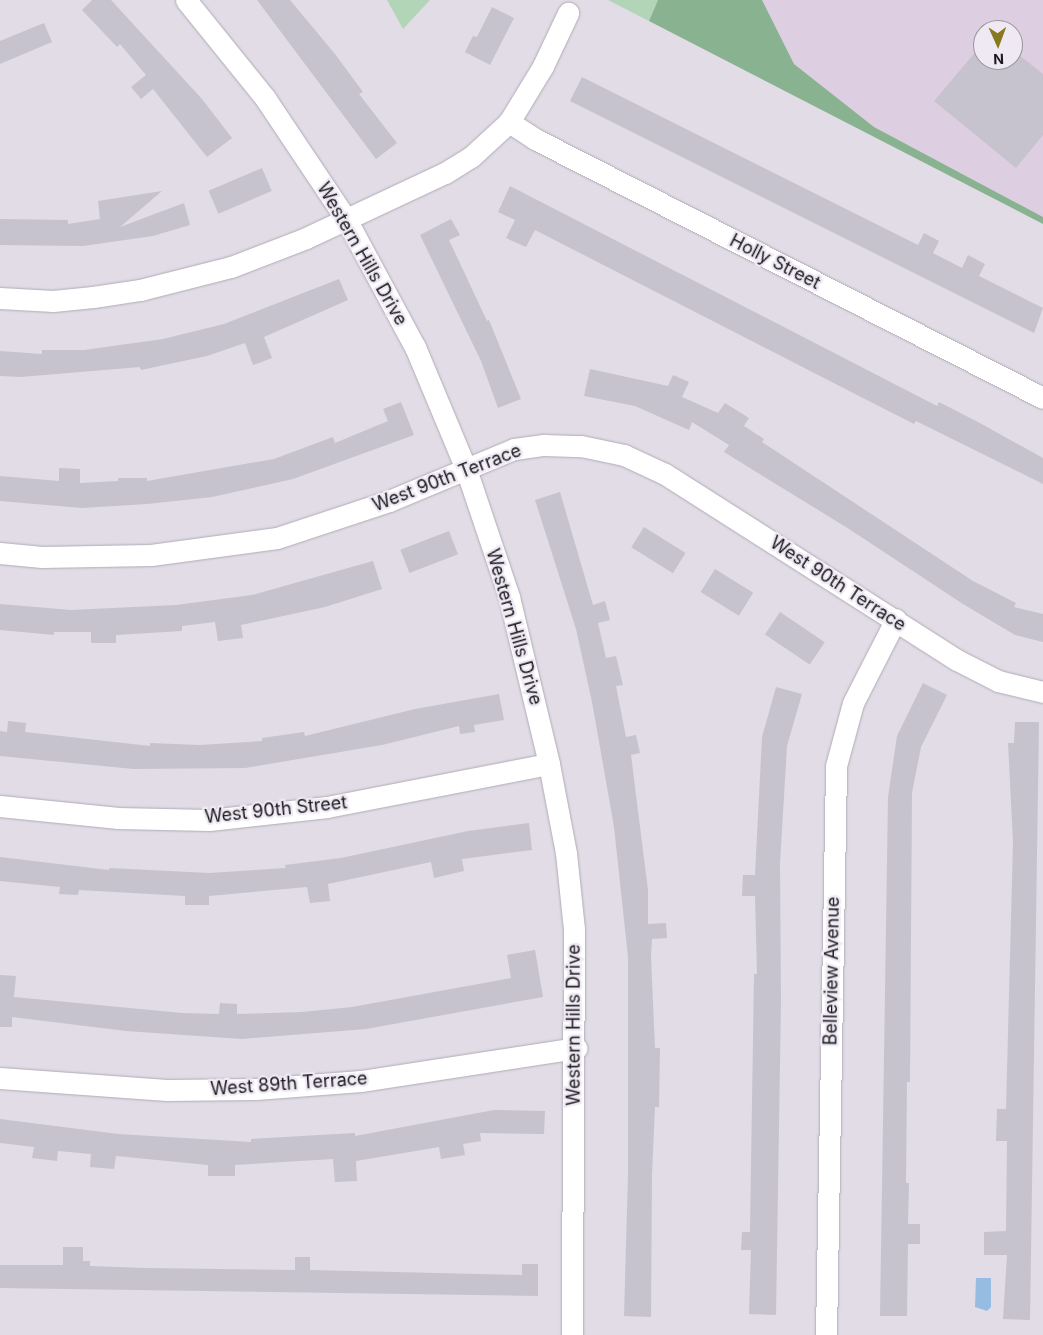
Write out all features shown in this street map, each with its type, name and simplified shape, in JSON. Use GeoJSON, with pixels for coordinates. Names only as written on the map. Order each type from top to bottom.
{"type":"FeatureCollection","features":[{"type":"Feature","properties":{"kind":"street","name":"Western Hills Drive"},"geometry":{"type":"LineString","coordinates":[[186,0],[265,98],[346,219],[415,347],[466,470],[509,597],[549,764],[566,853],[573,919],[576,1048],[572,1335]]}},
{"type":"Feature","properties":{"kind":"street"},"geometry":{"type":"LineString","coordinates":[[0,298],[53,301],[140,290],[231,267],[346,219],[471,157],[509,122],[543,66],[568,13]]}},
{"type":"Feature","properties":{"kind":"street","name":"Holly Street"},"geometry":{"type":"LineString","coordinates":[[509,122],[535,139],[1043,398]]}},
{"type":"Feature","properties":{"kind":"street","name":"West 90th Terrace"},"geometry":{"type":"LineString","coordinates":[[0,553],[42,557],[151,555],[249,542],[337,520],[466,470],[514,449],[544,445],[581,446],[624,455],[665,474],[896,619],[957,660],[990,677],[1043,692]]}},
{"type":"Feature","properties":{"kind":"street","name":"Belleview Avenue"},"geometry":{"type":"LineString","coordinates":[[826,1335],[836,766],[854,703],[896,619]]}},
{"type":"Feature","properties":{"kind":"street","name":"West 90th Street"},"geometry":{"type":"LineString","coordinates":[[0,806],[118,818],[209,820],[327,807],[549,764]]}},
{"type":"Feature","properties":{"kind":"street","name":"West 89th Terrace"},"geometry":{"type":"LineString","coordinates":[[0,1078],[167,1090],[256,1089],[361,1081],[576,1048]]}},
{"type":"Feature","properties":{"kind":"shaded area"},"geometry":{"type":"Polygon","coordinates":[[[762,0],[1043,0],[1043,217],[874,127],[794,64],[762,0]]]}},
{"type":"Feature","properties":{"kind":"green space"},"geometry":{"type":"Polygon","coordinates":[[[387,0],[430,0],[403,29],[387,0]]]}},
{"type":"Feature","properties":{"kind":"green space"},"geometry":{"type":"Polygon","coordinates":[[[608,0],[658,0],[649,21],[608,0]]]}},
{"type":"Feature","properties":{"kind":"green space"},"geometry":{"type":"Polygon","coordinates":[[[658,0],[762,0],[794,64],[874,127],[1043,217],[1043,224],[649,21],[658,0]]]}},
{"type":"Feature","properties":{"kind":"water"},"geometry":{"type":"Polygon","coordinates":[[[976,1278],[991,1278],[991,1307],[987,1311],[975,1307],[976,1278]]]}},
{"type":"Feature","properties":{"kind":"building"},"geometry":{"type":"Polygon","coordinates":[[[92,0],[111,0],[202,99],[232,138],[207,157],[153,89],[141,99],[131,87],[146,75],[120,44],[117,47],[82,10],[92,0]]]}},
{"type":"Feature","properties":{"kind":"building"},"geometry":{"type":"Polygon","coordinates":[[[257,0],[290,0],[335,54],[363,92],[359,94],[397,143],[376,159],[257,0]]]}},
{"type":"Feature","properties":{"kind":"building"},"geometry":{"type":"Polygon","coordinates":[[[492,7],[514,18],[490,65],[465,52],[473,36],[477,37],[492,7]]]}},
{"type":"Feature","properties":{"kind":"building"},"geometry":{"type":"Polygon","coordinates":[[[44,23],[52,42],[0,64],[0,41],[44,23]]]}},
{"type":"Feature","properties":{"kind":"building"},"geometry":{"type":"Polygon","coordinates":[[[973,55],[973,70],[1023,70],[1023,58],[1043,74],[1043,135],[1016,168],[934,101],[973,55]]]}},
{"type":"Feature","properties":{"kind":"building"},"geometry":{"type":"Polygon","coordinates":[[[582,77],[918,245],[924,233],[939,241],[933,253],[962,268],[968,255],[985,264],[979,276],[1043,308],[1034,333],[570,101],[582,77]]]}},
{"type":"Feature","properties":{"kind":"building"},"geometry":{"type":"Polygon","coordinates":[[[262,168],[272,191],[218,214],[209,191],[262,168]]]}},
{"type":"Feature","properties":{"kind":"building"},"geometry":{"type":"Polygon","coordinates":[[[510,186],[937,406],[939,402],[1043,458],[1043,484],[916,421],[914,424],[535,230],[526,247],[506,238],[515,220],[498,212],[510,186]]]}},
{"type":"Feature","properties":{"kind":"building"},"geometry":{"type":"Polygon","coordinates":[[[162,191],[120,227],[184,203],[190,225],[153,236],[83,246],[0,245],[0,219],[68,220],[68,224],[100,219],[98,201],[162,191]]]}},
{"type":"Feature","properties":{"kind":"building"},"geometry":{"type":"Polygon","coordinates":[[[451,219],[460,235],[449,240],[487,321],[489,320],[521,399],[498,408],[481,361],[420,235],[451,219]]]}},
{"type":"Feature","properties":{"kind":"building"},"geometry":{"type":"Polygon","coordinates":[[[339,279],[348,300],[264,337],[272,358],[253,365],[245,343],[207,356],[141,370],[140,367],[21,377],[0,376],[0,351],[42,354],[42,350],[84,350],[163,339],[224,324],[339,279]]]}},
{"type":"Feature","properties":{"kind":"building"},"geometry":{"type":"Polygon","coordinates":[[[590,369],[668,386],[673,375],[689,382],[682,397],[718,413],[725,403],[749,418],[744,426],[764,439],[762,442],[973,581],[1016,603],[1014,607],[1043,614],[1043,642],[1015,635],[963,604],[849,529],[724,452],[729,445],[692,422],[689,430],[635,406],[584,396],[590,369]]]}},
{"type":"Feature","properties":{"kind":"building"},"geometry":{"type":"Polygon","coordinates":[[[401,402],[414,435],[293,479],[212,497],[147,504],[82,508],[0,501],[0,476],[59,481],[59,468],[80,469],[80,483],[118,481],[118,478],[147,478],[147,481],[274,459],[333,437],[335,443],[388,421],[383,409],[401,402]]]}},
{"type":"Feature","properties":{"kind":"building"},"geometry":{"type":"Polygon","coordinates":[[[560,492],[593,605],[605,601],[610,620],[598,623],[606,658],[616,656],[623,685],[616,686],[626,737],[636,735],[640,753],[631,755],[648,890],[648,924],[666,923],[667,938],[652,939],[651,956],[655,1048],[660,1048],[659,1107],[655,1107],[652,1174],[651,1317],[624,1316],[628,1174],[628,957],[614,827],[592,702],[576,629],[535,500],[560,492]]]}},
{"type":"Feature","properties":{"kind":"building"},"geometry":{"type":"Polygon","coordinates":[[[644,527],[686,553],[673,573],[631,547],[644,527]]]}},
{"type":"Feature","properties":{"kind":"building"},"geometry":{"type":"Polygon","coordinates":[[[449,531],[458,554],[409,573],[400,550],[449,531]]]}},
{"type":"Feature","properties":{"kind":"building"},"geometry":{"type":"Polygon","coordinates":[[[373,561],[382,589],[325,607],[241,625],[243,638],[218,641],[215,622],[182,626],[182,631],[116,635],[116,643],[91,643],[91,632],[54,632],[54,635],[0,630],[0,604],[71,610],[176,605],[252,595],[373,561]]]}},
{"type":"Feature","properties":{"kind":"building"},"geometry":{"type":"Polygon","coordinates":[[[715,569],[753,593],[739,616],[701,592],[715,569]]]}},
{"type":"Feature","properties":{"kind":"building"},"geometry":{"type":"Polygon","coordinates":[[[780,612],[825,642],[810,665],[765,634],[780,612]]]}},
{"type":"Feature","properties":{"kind":"building"},"geometry":{"type":"Polygon","coordinates":[[[923,683],[947,695],[921,747],[912,793],[910,1082],[907,1082],[906,1183],[909,1183],[908,1224],[920,1224],[920,1244],[908,1244],[907,1316],[880,1316],[888,797],[897,736],[923,683]]]}},
{"type":"Feature","properties":{"kind":"building"},"geometry":{"type":"Polygon","coordinates":[[[776,687],[802,694],[787,746],[780,864],[781,1000],[776,1315],[749,1314],[751,1250],[741,1250],[742,1232],[750,1232],[754,974],[757,974],[755,896],[742,896],[743,875],[755,875],[762,737],[776,687]]]}},
{"type":"Feature","properties":{"kind":"building"},"geometry":{"type":"Polygon","coordinates":[[[499,694],[504,720],[474,725],[475,732],[460,734],[459,726],[382,745],[245,768],[134,769],[0,756],[0,731],[7,732],[8,721],[26,723],[25,732],[150,746],[150,743],[200,745],[262,741],[262,738],[304,732],[305,736],[415,709],[499,694]]]}},
{"type":"Feature","properties":{"kind":"building"},"geometry":{"type":"Polygon","coordinates":[[[1015,722],[1039,722],[1030,1320],[1003,1319],[1007,1255],[984,1255],[984,1232],[1006,1231],[1007,1141],[996,1141],[997,1109],[1006,1109],[1013,842],[1008,743],[1014,743],[1015,722]]]}},
{"type":"Feature","properties":{"kind":"building"},"geometry":{"type":"Polygon","coordinates":[[[529,823],[532,850],[462,859],[464,871],[434,878],[431,862],[328,884],[330,901],[310,903],[307,887],[209,896],[209,905],[185,905],[185,896],[79,890],[78,895],[59,894],[60,887],[0,881],[0,857],[109,870],[109,868],[209,873],[286,868],[285,865],[341,858],[468,831],[529,823]]]}},
{"type":"Feature","properties":{"kind":"building"},"geometry":{"type":"Polygon","coordinates":[[[535,950],[543,997],[366,1029],[242,1039],[126,1031],[12,1017],[12,1027],[0,1027],[0,975],[16,976],[14,997],[182,1013],[219,1014],[220,1003],[237,1004],[237,1014],[302,1012],[352,1007],[511,978],[507,955],[535,950]]]}},
{"type":"Feature","properties":{"kind":"building"},"geometry":{"type":"Polygon","coordinates":[[[494,1110],[545,1111],[544,1134],[480,1133],[481,1141],[463,1144],[465,1155],[441,1159],[439,1147],[356,1161],[357,1181],[335,1182],[333,1159],[235,1165],[235,1176],[208,1176],[208,1165],[116,1156],[114,1169],[90,1167],[91,1154],[58,1151],[57,1161],[32,1158],[34,1147],[0,1143],[0,1119],[118,1134],[251,1142],[251,1139],[355,1133],[355,1136],[494,1110]]]}},
{"type":"Feature","properties":{"kind":"building"},"geometry":{"type":"Polygon","coordinates":[[[63,1247],[83,1247],[83,1261],[90,1261],[90,1266],[295,1270],[295,1257],[310,1257],[310,1270],[522,1275],[522,1264],[538,1264],[538,1296],[0,1288],[0,1265],[63,1265],[63,1247]]]}}]}
